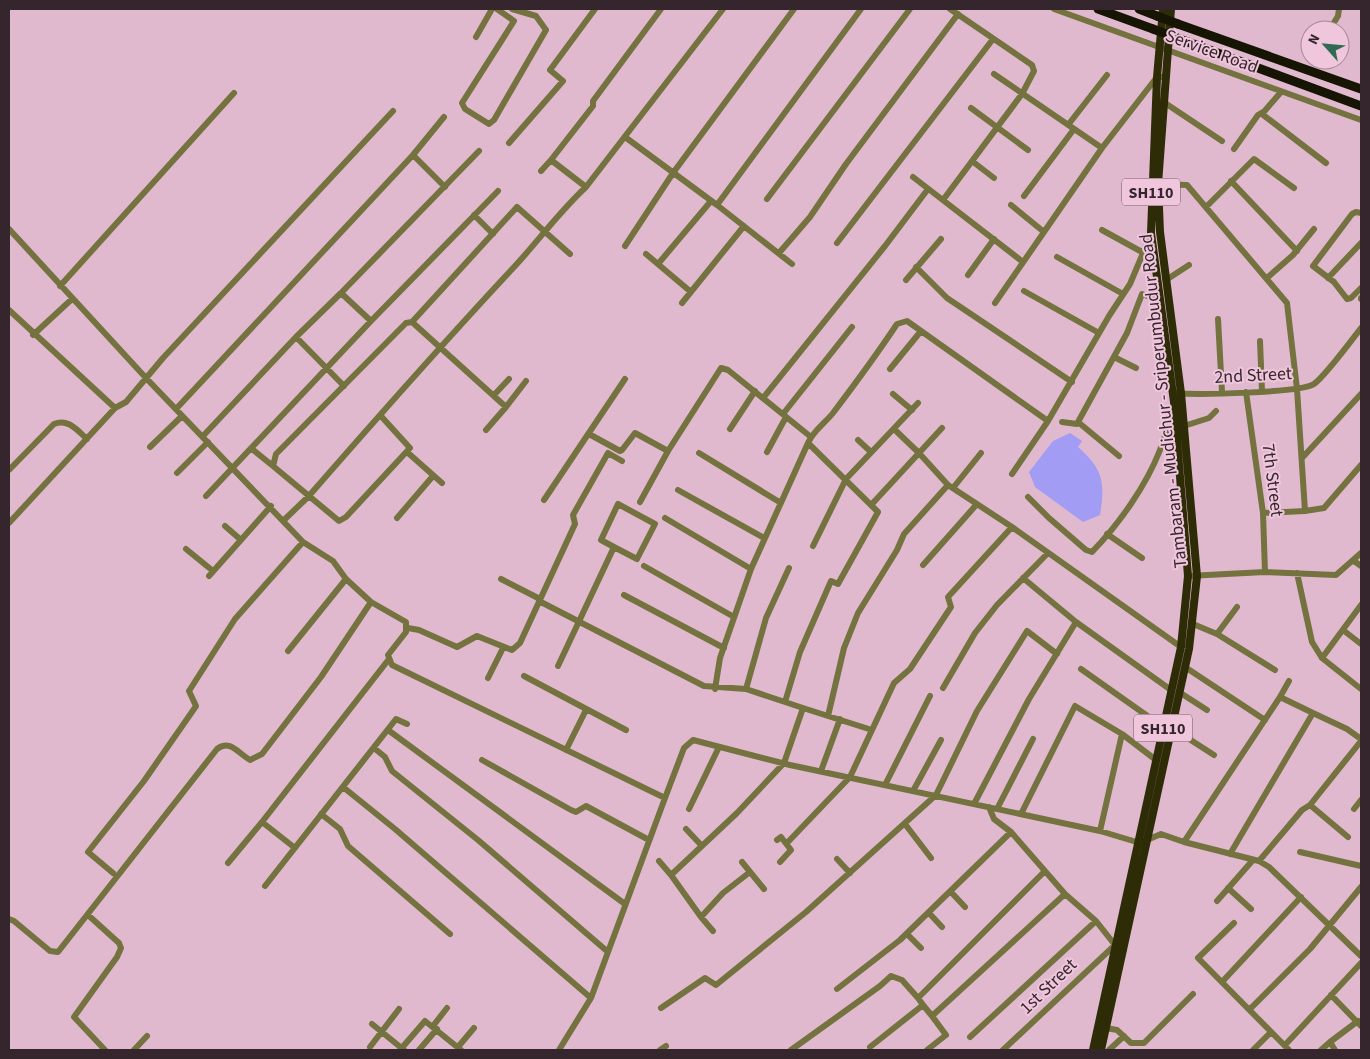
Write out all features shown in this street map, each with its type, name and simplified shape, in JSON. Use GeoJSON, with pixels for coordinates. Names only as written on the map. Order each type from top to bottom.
{"type":"FeatureCollection","features":[{"type":"Feature","properties":{"kind":"highway"},"geometry":{"type":"LineString","coordinates":[[1098,9],[1361,106]]}},
{"type":"Feature","properties":{"kind":"highway"},"geometry":{"type":"LineString","coordinates":[[1139,9],[1160,12],[1178,24],[1361,90]]}},
{"type":"Feature","properties":{"kind":"main road","name":"Tambaram - Mudichur - Sriperumbudur Road"},"geometry":{"type":"LineString","coordinates":[[1161,77],[1168,52],[1171,9]]}},
{"type":"Feature","properties":{"kind":"main road","name":"Tambaram - Mudichur - Sriperumbudur Road"},"geometry":{"type":"LineString","coordinates":[[1160,12],[1159,48],[1161,77],[1152,232],[1161,301],[1184,426],[1193,576],[1193,624],[1185,667],[1175,691]]}},
{"type":"Feature","properties":{"kind":"main road","name":"Tambaram - Mudichur - Sriperumbudur Road"},"geometry":{"type":"LineString","coordinates":[[1101,1050],[1168,728],[1193,576],[1174,402],[1177,393],[1155,184]]}},
{"type":"Feature","properties":{"kind":"main road","name":"Tambaram - Mudichur - Sriperumbudur Road"},"geometry":{"type":"LineString","coordinates":[[1093,1050],[1115,945],[1144,842],[1156,760],[1168,728]]}},
{"type":"Feature","properties":{"kind":"street"},"geometry":{"type":"LineString","coordinates":[[476,37],[492,9]]}},
{"type":"Feature","properties":{"kind":"street"},"geometry":{"type":"LineString","coordinates":[[497,9],[514,21],[462,103],[465,109],[489,124],[494,120],[546,30],[536,16],[512,9]]}},
{"type":"Feature","properties":{"kind":"street"},"geometry":{"type":"LineString","coordinates":[[509,143],[563,81],[550,70],[595,9]]}},
{"type":"Feature","properties":{"kind":"street"},"geometry":{"type":"LineString","coordinates":[[541,171],[593,106],[593,101],[661,9]]}},
{"type":"Feature","properties":{"kind":"street"},"geometry":{"type":"LineString","coordinates":[[284,520],[308,497],[440,347],[546,232],[570,201],[586,188],[723,9]]}},
{"type":"Feature","properties":{"kind":"street"},"geometry":{"type":"LineString","coordinates":[[625,246],[673,173],[794,9]]}},
{"type":"Feature","properties":{"kind":"street"},"geometry":{"type":"LineString","coordinates":[[658,264],[714,203],[860,9]]}},
{"type":"Feature","properties":{"kind":"street"},"geometry":{"type":"LineString","coordinates":[[767,198],[910,9]]}},
{"type":"Feature","properties":{"kind":"street"},"geometry":{"type":"LineString","coordinates":[[943,200],[1034,75],[1034,68],[950,9]]}},
{"type":"Feature","properties":{"kind":"street","name":"Service Road"},"geometry":{"type":"LineString","coordinates":[[1054,9],[1168,52],[1361,120]]}},
{"type":"Feature","properties":{"kind":"street"},"geometry":{"type":"LineString","coordinates":[[779,253],[810,217],[846,164],[958,14]]}},
{"type":"Feature","properties":{"kind":"street"},"geometry":{"type":"LineString","coordinates":[[837,243],[993,39]]}},
{"type":"Feature","properties":{"kind":"street"},"geometry":{"type":"LineString","coordinates":[[994,74],[1102,148]]}},
{"type":"Feature","properties":{"kind":"street"},"geometry":{"type":"LineString","coordinates":[[1068,125],[1107,75]]}},
{"type":"Feature","properties":{"kind":"street"},"geometry":{"type":"LineString","coordinates":[[995,303],[1102,148],[1161,77]]}},
{"type":"Feature","properties":{"kind":"street"},"geometry":{"type":"LineString","coordinates":[[1234,149],[1258,115],[1281,92]]}},
{"type":"Feature","properties":{"kind":"street"},"geometry":{"type":"LineString","coordinates":[[60,286],[234,93]]}},
{"type":"Feature","properties":{"kind":"street"},"geometry":{"type":"LineString","coordinates":[[1160,100],[1222,141]]}},
{"type":"Feature","properties":{"kind":"street"},"geometry":{"type":"LineString","coordinates":[[970,108],[1028,150]]}},
{"type":"Feature","properties":{"kind":"street"},"geometry":{"type":"LineString","coordinates":[[9,523],[116,408],[126,402],[393,111]]}},
{"type":"Feature","properties":{"kind":"street"},"geometry":{"type":"LineString","coordinates":[[1263,112],[1262,114],[1326,163]]}},
{"type":"Feature","properties":{"kind":"street"},"geometry":{"type":"LineString","coordinates":[[176,409],[413,155],[444,117]]}},
{"type":"Feature","properties":{"kind":"street"},"geometry":{"type":"LineString","coordinates":[[1024,196],[1074,129]]}},
{"type":"Feature","properties":{"kind":"street"},"geometry":{"type":"LineString","coordinates":[[625,137],[792,264]]}},
{"type":"Feature","properties":{"kind":"street"},"geometry":{"type":"LineString","coordinates":[[203,436],[296,337],[479,151]]}},
{"type":"Feature","properties":{"kind":"street"},"geometry":{"type":"LineString","coordinates":[[413,155],[445,187]]}},
{"type":"Feature","properties":{"kind":"street"},"geometry":{"type":"LineString","coordinates":[[1206,207],[1254,159],[1294,188]]}},
{"type":"Feature","properties":{"kind":"street"},"geometry":{"type":"LineString","coordinates":[[551,160],[586,188]]}},
{"type":"Feature","properties":{"kind":"street"},"geometry":{"type":"LineString","coordinates":[[972,161],[994,178]]}},
{"type":"Feature","properties":{"kind":"street"},"geometry":{"type":"LineString","coordinates":[[913,177],[1023,262]]}},
{"type":"Feature","properties":{"kind":"street"},"geometry":{"type":"LineString","coordinates":[[1231,181],[1296,251]]}},
{"type":"Feature","properties":{"kind":"street"},"geometry":{"type":"LineString","coordinates":[[1155,184],[1187,186],[1287,302],[1297,389],[1305,511]]}},
{"type":"Feature","properties":{"kind":"street"},"geometry":{"type":"LineString","coordinates":[[763,398],[885,246],[928,189]]}},
{"type":"Feature","properties":{"kind":"street"},"geometry":{"type":"LineString","coordinates":[[206,496],[371,321],[498,191]]}},
{"type":"Feature","properties":{"kind":"street"},"geometry":{"type":"LineString","coordinates":[[1012,205],[1044,232]]}},
{"type":"Feature","properties":{"kind":"street"},"geometry":{"type":"LineString","coordinates":[[273,466],[276,454],[406,323],[412,322],[517,207],[570,254]]}},
{"type":"Feature","properties":{"kind":"street"},"geometry":{"type":"LineString","coordinates":[[1361,214],[1356,212],[1352,214],[1314,263],[1316,269],[1328,278],[1347,299],[1351,298],[1361,288]]}},
{"type":"Feature","properties":{"kind":"street"},"geometry":{"type":"LineString","coordinates":[[474,215],[493,234]]}},
{"type":"Feature","properties":{"kind":"street"},"geometry":{"type":"LineString","coordinates":[[682,303],[744,226]]}},
{"type":"Feature","properties":{"kind":"street"},"geometry":{"type":"LineString","coordinates":[[9,229],[146,378],[304,542],[333,561],[346,578],[371,602],[406,622],[408,628]]}},
{"type":"Feature","properties":{"kind":"street"},"geometry":{"type":"LineString","coordinates":[[1267,278],[1296,251],[1314,229]]}},
{"type":"Feature","properties":{"kind":"street"},"geometry":{"type":"LineString","coordinates":[[1102,230],[1142,252]]}},
{"type":"Feature","properties":{"kind":"street"},"geometry":{"type":"LineString","coordinates":[[1012,474],[1048,421],[1130,284],[1152,232]]}},
{"type":"Feature","properties":{"kind":"street"},"geometry":{"type":"LineString","coordinates":[[906,280],[941,239]]}},
{"type":"Feature","properties":{"kind":"street"},"geometry":{"type":"LineString","coordinates":[[968,275],[994,239]]}},
{"type":"Feature","properties":{"kind":"street"},"geometry":{"type":"LineString","coordinates":[[1328,278],[1361,243]]}},
{"type":"Feature","properties":{"kind":"street"},"geometry":{"type":"LineString","coordinates":[[646,254],[691,292]]}},
{"type":"Feature","properties":{"kind":"street"},"geometry":{"type":"LineString","coordinates":[[1056,257],[1123,294]]}},
{"type":"Feature","properties":{"kind":"street"},"geometry":{"type":"LineString","coordinates":[[1166,280],[1189,265]]}},
{"type":"Feature","properties":{"kind":"street"},"geometry":{"type":"LineString","coordinates":[[916,267],[947,298],[1072,382]]}},
{"type":"Feature","properties":{"kind":"street"},"geometry":{"type":"LineString","coordinates":[[1024,291],[1100,333]]}},
{"type":"Feature","properties":{"kind":"street"},"geometry":{"type":"LineString","coordinates":[[341,293],[371,321]]}},
{"type":"Feature","properties":{"kind":"street"},"geometry":{"type":"LineString","coordinates":[[1062,422],[1077,424],[1114,357],[1142,294],[1161,301]]}},
{"type":"Feature","properties":{"kind":"street"},"geometry":{"type":"LineString","coordinates":[[33,335],[72,299]]}},
{"type":"Feature","properties":{"kind":"street"},"geometry":{"type":"LineString","coordinates":[[9,310],[33,335],[48,346],[116,408]]}},
{"type":"Feature","properties":{"kind":"street"},"geometry":{"type":"LineString","coordinates":[[1218,319],[1222,392]]}},
{"type":"Feature","properties":{"kind":"street"},"geometry":{"type":"LineString","coordinates":[[715,689],[724,648],[751,569],[809,440],[861,376],[897,324],[907,321],[1048,421]]}},
{"type":"Feature","properties":{"kind":"street"},"geometry":{"type":"LineString","coordinates":[[412,322],[506,406]]}},
{"type":"Feature","properties":{"kind":"street"},"geometry":{"type":"LineString","coordinates":[[767,452],[789,406],[852,327]]}},
{"type":"Feature","properties":{"kind":"street","name":"2nd Street"},"geometry":{"type":"LineString","coordinates":[[1177,393],[1297,389],[1314,384],[1361,328]]}},
{"type":"Feature","properties":{"kind":"street"},"geometry":{"type":"LineString","coordinates":[[890,369],[921,331]]}},
{"type":"Feature","properties":{"kind":"street"},"geometry":{"type":"LineString","coordinates":[[296,337],[344,386]]}},
{"type":"Feature","properties":{"kind":"street"},"geometry":{"type":"LineString","coordinates":[[1260,341],[1262,391]]}},
{"type":"Feature","properties":{"kind":"street"},"geometry":{"type":"LineString","coordinates":[[1114,357],[1136,368]]}},
{"type":"Feature","properties":{"kind":"street"},"geometry":{"type":"LineString","coordinates":[[640,502],[668,451],[721,368],[725,368],[804,431],[809,440],[878,512],[838,584],[831,581],[800,652],[786,702]]}},
{"type":"Feature","properties":{"kind":"street"},"geometry":{"type":"LineString","coordinates":[[494,396],[509,379]]}},
{"type":"Feature","properties":{"kind":"street"},"geometry":{"type":"LineString","coordinates":[[544,500],[625,379]]}},
{"type":"Feature","properties":{"kind":"street"},"geometry":{"type":"LineString","coordinates":[[486,430],[526,382]]}},
{"type":"Feature","properties":{"kind":"street"},"geometry":{"type":"LineString","coordinates":[[730,430],[755,391]]}},
{"type":"Feature","properties":{"kind":"street","name":"7th Street"},"geometry":{"type":"LineString","coordinates":[[1246,392],[1263,513],[1265,572]]}},
{"type":"Feature","properties":{"kind":"street"},"geometry":{"type":"LineString","coordinates":[[893,394],[912,410]]}},
{"type":"Feature","properties":{"kind":"street"},"geometry":{"type":"LineString","coordinates":[[1302,458],[1361,394]]}},
{"type":"Feature","properties":{"kind":"street"},"geometry":{"type":"LineString","coordinates":[[1028,497],[1088,552],[1092,552],[1130,505],[1160,450],[1174,402]]}},
{"type":"Feature","properties":{"kind":"street"},"geometry":{"type":"LineString","coordinates":[[814,546],[846,479],[918,403]]}},
{"type":"Feature","properties":{"kind":"street"},"geometry":{"type":"LineString","coordinates":[[1184,426],[1210,418],[1216,411]]}},
{"type":"Feature","properties":{"kind":"street"},"geometry":{"type":"LineString","coordinates":[[252,449],[339,521],[346,517],[410,448],[380,415]]}},
{"type":"Feature","properties":{"kind":"street"},"geometry":{"type":"LineString","coordinates":[[150,447],[182,416]]}},
{"type":"Feature","properties":{"kind":"street"},"geometry":{"type":"LineString","coordinates":[[9,470],[59,421],[65,421],[87,439]]}},
{"type":"Feature","properties":{"kind":"street"},"geometry":{"type":"LineString","coordinates":[[1078,422],[1119,456]]}},
{"type":"Feature","properties":{"kind":"street"},"geometry":{"type":"LineString","coordinates":[[872,504],[942,428]]}},
{"type":"Feature","properties":{"kind":"street"},"geometry":{"type":"LineString","coordinates":[[894,429],[951,487],[1012,527],[1181,647]]}},
{"type":"Feature","properties":{"kind":"street"},"geometry":{"type":"LineString","coordinates":[[589,434],[620,451],[634,432],[668,451]]}},
{"type":"Feature","properties":{"kind":"street"},"geometry":{"type":"LineString","coordinates":[[858,440],[871,452]]}},
{"type":"Feature","properties":{"kind":"street"},"geometry":{"type":"LineString","coordinates":[[177,473],[208,442]]}},
{"type":"Feature","properties":{"kind":"street"},"geometry":{"type":"LineString","coordinates":[[407,452],[442,483]]}},
{"type":"Feature","properties":{"kind":"street"},"geometry":{"type":"LineString","coordinates":[[408,628],[419,630],[457,647],[477,636],[512,650],[520,643],[575,524],[574,516],[608,453],[622,462]]}},
{"type":"Feature","properties":{"kind":"street"},"geometry":{"type":"LineString","coordinates":[[699,453],[781,503]]}},
{"type":"Feature","properties":{"kind":"street"},"geometry":{"type":"LineString","coordinates":[[828,716],[844,648],[858,613],[897,550],[904,534],[951,487],[981,453]]}},
{"type":"Feature","properties":{"kind":"street"},"geometry":{"type":"LineString","coordinates":[[1263,513],[1324,508],[1361,465]]}},
{"type":"Feature","properties":{"kind":"street"},"geometry":{"type":"LineString","coordinates":[[397,518],[433,476]]}},
{"type":"Feature","properties":{"kind":"street"},"geometry":{"type":"LineString","coordinates":[[678,490],[764,538]]}},
{"type":"Feature","properties":{"kind":"street"},"geometry":{"type":"LineString","coordinates":[[618,504],[655,524],[637,559],[614,547],[601,540],[618,504]]}},
{"type":"Feature","properties":{"kind":"street"},"geometry":{"type":"LineString","coordinates":[[923,564],[977,504]]}},
{"type":"Feature","properties":{"kind":"street"},"geometry":{"type":"LineString","coordinates":[[186,550],[211,574],[271,506]]}},
{"type":"Feature","properties":{"kind":"street"},"geometry":{"type":"LineString","coordinates":[[665,518],[751,569]]}},
{"type":"Feature","properties":{"kind":"street"},"geometry":{"type":"LineString","coordinates":[[225,526],[241,540]]}},
{"type":"Feature","properties":{"kind":"street"},"geometry":{"type":"LineString","coordinates":[[787,843],[850,777],[894,683],[910,669],[951,607],[948,597],[1012,527]]}},
{"type":"Feature","properties":{"kind":"street"},"geometry":{"type":"LineString","coordinates":[[1107,534],[1142,558]]}},
{"type":"Feature","properties":{"kind":"street"},"geometry":{"type":"LineString","coordinates":[[113,873],[88,852],[144,781],[196,706],[189,691],[235,619],[304,542]]}},
{"type":"Feature","properties":{"kind":"street"},"geometry":{"type":"LineString","coordinates":[[558,666],[614,547]]}},
{"type":"Feature","properties":{"kind":"street"},"geometry":{"type":"LineString","coordinates":[[1193,576],[1265,572],[1336,575],[1361,553]]}},
{"type":"Feature","properties":{"kind":"street"},"geometry":{"type":"LineString","coordinates":[[943,688],[975,633],[1023,578],[1048,554]]}},
{"type":"Feature","properties":{"kind":"street"},"geometry":{"type":"LineString","coordinates":[[1354,561],[1361,566]]}},
{"type":"Feature","properties":{"kind":"street"},"geometry":{"type":"LineString","coordinates":[[644,566],[734,617]]}},
{"type":"Feature","properties":{"kind":"street"},"geometry":{"type":"LineString","coordinates":[[746,689],[766,618],[789,568]]}},
{"type":"Feature","properties":{"kind":"street"},"geometry":{"type":"LineString","coordinates":[[1297,573],[1312,642],[1322,658],[1361,689]]}},
{"type":"Feature","properties":{"kind":"street"},"geometry":{"type":"LineString","coordinates":[[288,651],[346,578]]}},
{"type":"Feature","properties":{"kind":"street"},"geometry":{"type":"LineString","coordinates":[[1023,578],[1076,622],[1175,691],[1207,710]]}},
{"type":"Feature","properties":{"kind":"street"},"geometry":{"type":"LineString","coordinates":[[501,579],[704,686],[715,689],[746,689],[872,730]]}},
{"type":"Feature","properties":{"kind":"street"},"geometry":{"type":"LineString","coordinates":[[624,595],[724,648]]}},
{"type":"Feature","properties":{"kind":"street"},"geometry":{"type":"LineString","coordinates":[[9,919],[50,951],[55,952],[63,947],[217,749],[229,745],[250,760],[262,754],[321,677],[371,602]]}},
{"type":"Feature","properties":{"kind":"street"},"geometry":{"type":"LineString","coordinates":[[1322,658],[1361,605]]}},
{"type":"Feature","properties":{"kind":"street"},"geometry":{"type":"LineString","coordinates":[[1217,634],[1236,607]]}},
{"type":"Feature","properties":{"kind":"street"},"geometry":{"type":"LineString","coordinates":[[974,804],[1029,699],[1076,622]]}},
{"type":"Feature","properties":{"kind":"street"},"geometry":{"type":"LineString","coordinates":[[1193,624],[1217,634],[1275,670]]}},
{"type":"Feature","properties":{"kind":"street"},"geometry":{"type":"LineString","coordinates":[[408,628],[388,655],[392,665],[665,798]]}},
{"type":"Feature","properties":{"kind":"street"},"geometry":{"type":"LineString","coordinates":[[661,1008],[705,978],[716,985],[850,873],[936,795],[977,711],[1027,630],[1057,654]]}},
{"type":"Feature","properties":{"kind":"street"},"geometry":{"type":"LineString","coordinates":[[1342,630],[1361,644]]}},
{"type":"Feature","properties":{"kind":"street"},"geometry":{"type":"LineString","coordinates":[[488,678],[503,648]]}},
{"type":"Feature","properties":{"kind":"street"},"geometry":{"type":"LineString","coordinates":[[228,862],[262,822],[389,659]]}},
{"type":"Feature","properties":{"kind":"street"},"geometry":{"type":"LineString","coordinates":[[1185,667],[1265,720]]}},
{"type":"Feature","properties":{"kind":"street"},"geometry":{"type":"LineString","coordinates":[[1081,669],[1168,728],[1214,755]]}},
{"type":"Feature","properties":{"kind":"street"},"geometry":{"type":"LineString","coordinates":[[524,676],[626,730]]}},
{"type":"Feature","properties":{"kind":"street"},"geometry":{"type":"LineString","coordinates":[[1184,842],[1290,681]]}},
{"type":"Feature","properties":{"kind":"street"},"geometry":{"type":"LineString","coordinates":[[884,785],[930,696]]}},
{"type":"Feature","properties":{"kind":"street"},"geometry":{"type":"LineString","coordinates":[[1217,900],[1256,861],[1302,810],[1310,805],[1361,740],[1347,729],[1280,697]]}},
{"type":"Feature","properties":{"kind":"street"},"geometry":{"type":"LineString","coordinates":[[1021,814],[1075,706],[1122,734],[1156,760]]}},
{"type":"Feature","properties":{"kind":"street"},"geometry":{"type":"LineString","coordinates":[[671,875],[784,763],[804,708]]}},
{"type":"Feature","properties":{"kind":"street"},"geometry":{"type":"LineString","coordinates":[[566,750],[586,710]]}},
{"type":"Feature","properties":{"kind":"street"},"geometry":{"type":"LineString","coordinates":[[1230,854],[1313,713]]}},
{"type":"Feature","properties":{"kind":"street"},"geometry":{"type":"LineString","coordinates":[[265,886],[396,719],[407,724]]}},
{"type":"Feature","properties":{"kind":"street"},"geometry":{"type":"LineString","coordinates":[[821,771],[840,719]]}},
{"type":"Feature","properties":{"kind":"street"},"geometry":{"type":"LineString","coordinates":[[388,730],[625,904]]}},
{"type":"Feature","properties":{"kind":"street"},"geometry":{"type":"LineString","coordinates":[[1100,831],[1122,734]]}},
{"type":"Feature","properties":{"kind":"street"},"geometry":{"type":"LineString","coordinates":[[997,809],[1033,739]]}},
{"type":"Feature","properties":{"kind":"street"},"geometry":{"type":"LineString","coordinates":[[559,1050],[591,998],[684,748],[693,740],[784,763],[1144,842],[1161,834],[1256,861],[1270,867],[1361,956]]}},
{"type":"Feature","properties":{"kind":"street"},"geometry":{"type":"LineString","coordinates":[[913,790],[941,740]]}},
{"type":"Feature","properties":{"kind":"street"},"geometry":{"type":"LineString","coordinates":[[689,809],[719,747]]}},
{"type":"Feature","properties":{"kind":"street"},"geometry":{"type":"LineString","coordinates":[[374,748],[385,757],[392,771],[478,840],[608,952]]}},
{"type":"Feature","properties":{"kind":"street"},"geometry":{"type":"LineString","coordinates":[[482,760],[571,810],[576,812],[586,806],[649,840]]}},
{"type":"Feature","properties":{"kind":"street"},"geometry":{"type":"LineString","coordinates":[[343,787],[395,829],[591,998]]}},
{"type":"Feature","properties":{"kind":"street"},"geometry":{"type":"LineString","coordinates":[[1354,809],[1361,800]]}},
{"type":"Feature","properties":{"kind":"street"},"geometry":{"type":"LineString","coordinates":[[1310,805],[1348,837]]}},
{"type":"Feature","properties":{"kind":"street"},"geometry":{"type":"LineString","coordinates":[[989,807],[994,819],[1011,832],[1065,894],[1096,921],[1115,945],[1124,946]]}},
{"type":"Feature","properties":{"kind":"street"},"geometry":{"type":"LineString","coordinates":[[321,814],[340,830],[348,846],[450,934]]}},
{"type":"Feature","properties":{"kind":"street"},"geometry":{"type":"LineString","coordinates":[[262,822],[295,848]]}},
{"type":"Feature","properties":{"kind":"street"},"geometry":{"type":"LineString","coordinates":[[905,824],[931,858]]}},
{"type":"Feature","properties":{"kind":"street"},"geometry":{"type":"LineString","coordinates":[[686,829],[702,846]]}},
{"type":"Feature","properties":{"kind":"street"},"geometry":{"type":"LineString","coordinates":[[837,989],[907,934],[1011,832]]}},
{"type":"Feature","properties":{"kind":"street"},"geometry":{"type":"LineString","coordinates":[[777,840],[781,837],[787,843],[790,852],[780,862]]}},
{"type":"Feature","properties":{"kind":"street"},"geometry":{"type":"LineString","coordinates":[[1300,852],[1361,866]]}},
{"type":"Feature","properties":{"kind":"street"},"geometry":{"type":"LineString","coordinates":[[838,859],[850,873]]}},
{"type":"Feature","properties":{"kind":"street"},"geometry":{"type":"LineString","coordinates":[[659,860],[713,931]]}},
{"type":"Feature","properties":{"kind":"street"},"geometry":{"type":"LineString","coordinates":[[742,862],[764,889]]}},
{"type":"Feature","properties":{"kind":"street"},"geometry":{"type":"LineString","coordinates":[[701,916],[723,893],[750,872]]}},
{"type":"Feature","properties":{"kind":"street"},"geometry":{"type":"LineString","coordinates":[[918,998],[1045,872]]}},
{"type":"Feature","properties":{"kind":"street"},"geometry":{"type":"LineString","coordinates":[[1250,1009],[1310,949],[1361,887]]}},
{"type":"Feature","properties":{"kind":"street"},"geometry":{"type":"LineString","coordinates":[[1228,888],[1251,908]]}},
{"type":"Feature","properties":{"kind":"street"},"geometry":{"type":"LineString","coordinates":[[951,892],[965,907]]}},
{"type":"Feature","properties":{"kind":"street"},"geometry":{"type":"LineString","coordinates":[[932,1016],[1065,894]]}},
{"type":"Feature","properties":{"kind":"street"},"geometry":{"type":"LineString","coordinates":[[1222,982],[1301,897]]}},
{"type":"Feature","properties":{"kind":"street"},"geometry":{"type":"LineString","coordinates":[[929,913],[942,927]]}},
{"type":"Feature","properties":{"kind":"street"},"geometry":{"type":"LineString","coordinates":[[88,916],[119,943],[121,948],[117,958],[74,1018],[105,1050]]}},
{"type":"Feature","properties":{"kind":"street"},"geometry":{"type":"LineString","coordinates":[[970,1037],[1096,921]]}},
{"type":"Feature","properties":{"kind":"street"},"geometry":{"type":"LineString","coordinates":[[1234,923],[1198,958],[1287,1048],[1331,995],[1361,963]]}},
{"type":"Feature","properties":{"kind":"street"},"geometry":{"type":"LineString","coordinates":[[907,934],[921,948]]}},
{"type":"Feature","properties":{"kind":"street","name":"1st Street"},"geometry":{"type":"LineString","coordinates":[[1003,1050],[1115,945]]}},
{"type":"Feature","properties":{"kind":"street"},"geometry":{"type":"LineString","coordinates":[[791,1050],[891,976],[902,980],[946,1035],[927,1050]]}},
{"type":"Feature","properties":{"kind":"street"},"geometry":{"type":"LineString","coordinates":[[1106,1028],[1117,1030],[1131,1043],[1144,1043],[1193,994]]}},
{"type":"Feature","properties":{"kind":"street"},"geometry":{"type":"LineString","coordinates":[[1321,1050],[1330,1042],[1359,1024],[1331,995]]}},
{"type":"Feature","properties":{"kind":"street"},"geometry":{"type":"LineString","coordinates":[[870,1047],[923,1005]]}},
{"type":"Feature","properties":{"kind":"street"},"geometry":{"type":"LineString","coordinates":[[419,1050],[447,1008]]}},
{"type":"Feature","properties":{"kind":"street"},"geometry":{"type":"LineString","coordinates":[[370,1047],[399,1009]]}},
{"type":"Feature","properties":{"kind":"street"},"geometry":{"type":"LineString","coordinates":[[372,1024],[402,1050],[422,1023],[427,1021],[460,1049],[474,1028]]}},
{"type":"Feature","properties":{"kind":"street"},"geometry":{"type":"LineString","coordinates":[[1253,1050],[1271,1032]]}},
{"type":"Feature","properties":{"kind":"street"},"geometry":{"type":"LineString","coordinates":[[134,1050],[148,1036]]}},
{"type":"Feature","properties":{"kind":"street"},"geometry":{"type":"LineString","coordinates":[[1109,1050],[1124,1036]]}},
{"type":"Feature","properties":{"kind":"street"},"geometry":{"type":"LineString","coordinates":[[1330,1042],[1335,1050]]}},
{"type":"Feature","properties":{"kind":"shaded area"},"geometry":{"type":"Polygon","coordinates":[[[1070,433],[1082,441],[1078,447],[1093,463],[1101,478],[1100,515],[1083,522],[1035,487],[1029,472],[1053,441],[1070,433]]]}}]}
